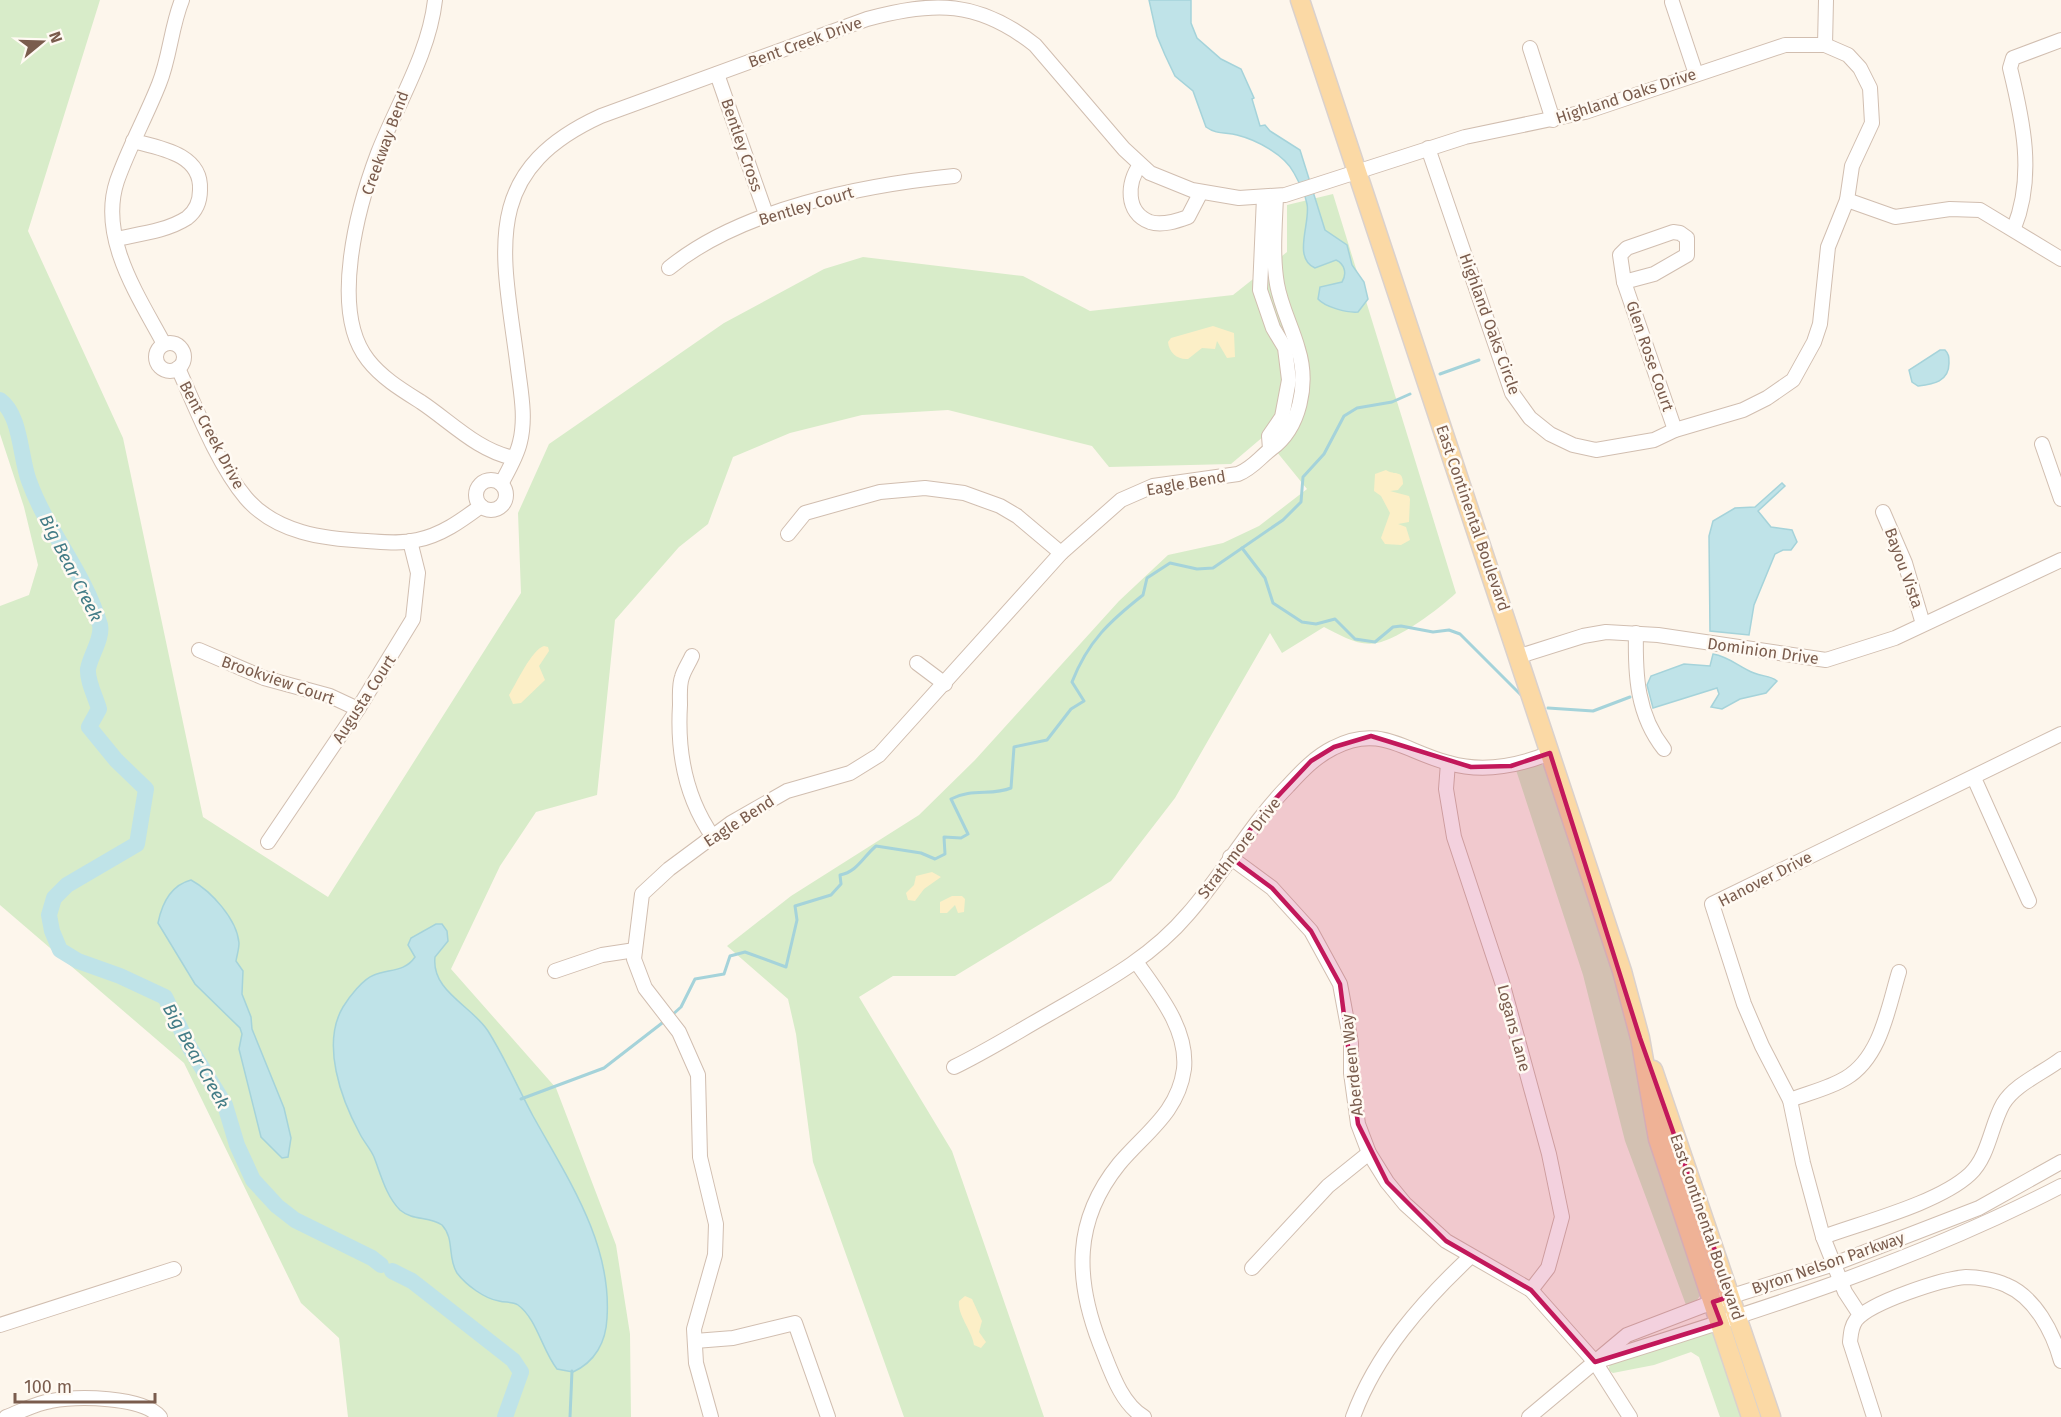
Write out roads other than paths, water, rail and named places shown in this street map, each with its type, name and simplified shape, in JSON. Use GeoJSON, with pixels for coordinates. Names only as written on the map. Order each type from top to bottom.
{"type":"FeatureCollection","features":[{"type":"Feature","properties":{"kind":"main road","name":"East Continental Boulevard"},"geometry":{"type":"LineString","coordinates":[[1300,0],[1520,656],[1622,971],[1640,1038],[1722,1299],[1771,1417]]}},
{"type":"Feature","properties":{"kind":"main road","name":"East Continental Boulevard"},"geometry":{"type":"LineString","coordinates":[[1729,1320],[1751,1417]]}},
{"type":"Feature","properties":{"kind":"street"},"geometry":{"type":"LineString","coordinates":[[164,344],[128,274],[116,238],[113,199],[133,141],[149,110],[167,65],[182,0]]}},
{"type":"Feature","properties":{"kind":"street","name":"Creekway Bend"},"geometry":{"type":"LineString","coordinates":[[435,0],[424,45],[368,182],[348,284],[350,319],[367,359],[389,381],[489,450],[514,458]]}},
{"type":"Feature","properties":{"kind":"street"},"geometry":{"type":"LineString","coordinates":[[1825,45],[1826,0]]}},
{"type":"Feature","properties":{"kind":"street"},"geometry":{"type":"LineString","coordinates":[[1672,2],[1695,74]]}},
{"type":"Feature","properties":{"kind":"street","name":"Bent Creek Drive"},"geometry":{"type":"LineString","coordinates":[[501,484],[520,443],[523,415],[504,243],[507,212],[514,190],[535,160],[574,128],[717,74],[888,13],[961,4],[1020,33],[1035,45],[1140,165],[1171,183],[1201,192],[1239,198],[1270,197],[1294,192],[1358,170]]}},
{"type":"Feature","properties":{"kind":"street"},"geometry":{"type":"LineString","coordinates":[[2014,228],[2025,191],[2026,160],[2010,68],[2013,58],[2061,40]]}},
{"type":"Feature","properties":{"kind":"street","name":"Highland Oaks Drive"},"geometry":{"type":"LineString","coordinates":[[1358,170],[1495,130],[1585,112],[1785,45],[1825,45]]}},
{"type":"Feature","properties":{"kind":"street","name":"Highland Oaks Circle"},"geometry":{"type":"LineString","coordinates":[[1428,148],[1504,373],[1512,393],[1530,418],[1561,440],[1596,450],[1654,440],[1675,430],[1743,410],[1767,398],[1797,374],[1814,342],[1820,324],[1828,247],[1847,200],[1852,166],[1872,123],[1873,107],[1870,88],[1860,68],[1848,55],[1825,45]]}},
{"type":"Feature","properties":{"kind":"street"},"geometry":{"type":"LineString","coordinates":[[1530,48],[1553,120]]}},
{"type":"Feature","properties":{"kind":"street","name":"Bentley Cross"},"geometry":{"type":"LineString","coordinates":[[717,74],[767,217]]}},
{"type":"Feature","properties":{"kind":"street"},"geometry":{"type":"LineString","coordinates":[[116,238],[179,222],[193,213],[200,197],[197,170],[190,161],[167,151],[133,141]]}},
{"type":"Feature","properties":{"kind":"street"},"geometry":{"type":"LineString","coordinates":[[1140,165],[1132,176],[1130,192],[1136,210],[1151,222],[1173,223],[1188,217],[1201,192]]}},
{"type":"Feature","properties":{"kind":"street","name":"Bentley Court"},"geometry":{"type":"LineString","coordinates":[[669,268],[688,252],[723,233],[841,193],[900,182],[954,176]]}},
{"type":"Feature","properties":{"kind":"street","name":"Eagle Bend"},"geometry":{"type":"LineString","coordinates":[[711,1417],[696,1363],[694,1329],[715,1255],[716,1224],[700,1157],[698,1075],[680,1032],[645,988],[634,959],[642,894],[669,869],[713,837],[787,791],[850,773],[879,755],[1061,553],[1121,500],[1153,486],[1238,474],[1248,470],[1270,449],[1269,436],[1282,417],[1289,381],[1285,348],[1273,328],[1260,290],[1270,197]]}},
{"type":"Feature","properties":{"kind":"street"},"geometry":{"type":"LineString","coordinates":[[1847,200],[1895,217],[1950,209],[1980,210],[2014,228],[2061,259]]}},
{"type":"Feature","properties":{"kind":"street","name":"Glen Rose Court"},"geometry":{"type":"LineString","coordinates":[[1624,282],[1654,274],[1678,262],[1687,255],[1687,238],[1680,232],[1673,232],[1628,248],[1620,255],[1624,282],[1675,430]]}},
{"type":"Feature","properties":{"kind":"street"},"geometry":{"type":"LineString","coordinates":[[164,344],[175,344],[182,350],[183,361],[178,368],[165,370],[158,363],[157,351],[164,344]]}},
{"type":"Feature","properties":{"kind":"street","name":"Bent Creek Drive"},"geometry":{"type":"LineString","coordinates":[[178,368],[235,483],[261,512],[281,524],[326,539],[410,541],[435,534],[459,522],[481,506]]}},
{"type":"Feature","properties":{"kind":"street"},"geometry":{"type":"LineString","coordinates":[[2042,444],[2061,499]]}},
{"type":"Feature","properties":{"kind":"street"},"geometry":{"type":"LineString","coordinates":[[492,480],[501,484],[506,498],[500,506],[491,509],[481,506],[477,497],[482,483],[492,480]]}},
{"type":"Feature","properties":{"kind":"street"},"geometry":{"type":"LineString","coordinates":[[788,534],[805,513],[880,492],[925,488],[964,493],[1000,506],[1017,516],[1061,553]]}},
{"type":"Feature","properties":{"kind":"street","name":"Bayou Vista"},"geometry":{"type":"LineString","coordinates":[[1883,512],[1905,563],[1923,624]]}},
{"type":"Feature","properties":{"kind":"street","name":"Augusta Court"},"geometry":{"type":"LineString","coordinates":[[268,842],[358,709],[412,619],[418,573],[410,541]]}},
{"type":"Feature","properties":{"kind":"street","name":"Dominion Drive"},"geometry":{"type":"LineString","coordinates":[[1520,656],[1583,636],[1606,632],[1636,633],[1826,660],[1876,645],[2061,560]]}},
{"type":"Feature","properties":{"kind":"street"},"geometry":{"type":"LineString","coordinates":[[1636,633],[1635,660],[1641,704],[1647,723],[1664,749]]}},
{"type":"Feature","properties":{"kind":"street","name":"Brookview Court"},"geometry":{"type":"LineString","coordinates":[[199,650],[264,678],[330,696],[358,709]]}},
{"type":"Feature","properties":{"kind":"street"},"geometry":{"type":"LineString","coordinates":[[692,656],[681,678],[679,726],[681,760],[688,790],[698,815],[713,837]]}},
{"type":"Feature","properties":{"kind":"street"},"geometry":{"type":"LineString","coordinates":[[917,663],[945,684]]}},
{"type":"Feature","properties":{"kind":"street","name":"Hanover Drive"},"geometry":{"type":"LineString","coordinates":[[1860,1316],[1840,1281],[1823,1237],[1803,1163],[1790,1100],[1762,1046],[1744,1004],[1712,904],[2061,734]]}},
{"type":"Feature","properties":{"kind":"street","name":"Strathmore Drive"},"geometry":{"type":"LineString","coordinates":[[954,1067],[1137,963],[1188,915],[1271,803],[1311,761],[1334,747],[1371,736],[1400,743],[1448,763],[1472,767],[1511,766],[1550,753]]}},
{"type":"Feature","properties":{"kind":"street","name":"Logans Lane"},"geometry":{"type":"LineString","coordinates":[[1448,763],[1446,789],[1454,837],[1502,982],[1549,1154],[1562,1217],[1556,1248],[1548,1268],[1531,1290]]}},
{"type":"Feature","properties":{"kind":"street"},"geometry":{"type":"LineString","coordinates":[[1974,778],[2030,901]]}},
{"type":"Feature","properties":{"kind":"street","name":"Aberdeen Way"},"geometry":{"type":"LineString","coordinates":[[1230,857],[1272,888],[1311,931],[1340,984],[1351,1043],[1351,1074],[1358,1124],[1369,1152],[1405,1204],[1446,1241],[1470,1257],[1531,1290],[1595,1362],[1630,1417]]}},
{"type":"Feature","properties":{"kind":"street"},"geometry":{"type":"LineString","coordinates":[[555,971],[602,955],[634,951]]}},
{"type":"Feature","properties":{"kind":"street"},"geometry":{"type":"LineString","coordinates":[[1137,963],[1174,1021],[1183,1047],[1181,1083],[1175,1100],[1163,1119],[1119,1165],[1100,1194],[1085,1229],[1081,1276],[1089,1316],[1108,1366],[1125,1398],[1144,1417]]}},
{"type":"Feature","properties":{"kind":"street"},"geometry":{"type":"LineString","coordinates":[[1790,1100],[1845,1079],[1860,1069],[1879,1035],[1899,972]]}},
{"type":"Feature","properties":{"kind":"street"},"geometry":{"type":"LineString","coordinates":[[1823,1237],[1925,1200],[1970,1174],[1980,1162],[2004,1102],[2011,1093],[2061,1059]]}},
{"type":"Feature","properties":{"kind":"street"},"geometry":{"type":"LineString","coordinates":[[1252,1268],[1328,1186],[1369,1152]]}},
{"type":"Feature","properties":{"kind":"street","name":"Byron Nelson Parkway"},"geometry":{"type":"LineString","coordinates":[[1528,1417],[1627,1335],[1722,1299],[1834,1264],[1979,1208],[2061,1162]]}},
{"type":"Feature","properties":{"kind":"street","name":"Byron Nelson Parkway"},"geometry":{"type":"LineString","coordinates":[[1595,1362],[1729,1320],[1882,1267],[1976,1228],[2061,1186]]}},
{"type":"Feature","properties":{"kind":"street"},"geometry":{"type":"LineString","coordinates":[[1353,1417],[1377,1367],[1404,1327],[1441,1285],[1470,1257]]}},
{"type":"Feature","properties":{"kind":"street"},"geometry":{"type":"LineString","coordinates":[[0,1324],[174,1269]]}},
{"type":"Feature","properties":{"kind":"street"},"geometry":{"type":"LineString","coordinates":[[1874,1417],[1850,1341],[1851,1329],[1860,1316],[1877,1306],[1940,1283],[1975,1277],[2006,1285],[2033,1305],[2052,1335],[2061,1361]]}},
{"type":"Feature","properties":{"kind":"street"},"geometry":{"type":"LineString","coordinates":[[695,1341],[733,1338],[795,1323],[828,1417]]}},
{"type":"Feature","properties":{"kind":"street"},"geometry":{"type":"LineString","coordinates":[[6,1417],[49,1401],[84,1398],[121,1400],[160,1417]]}},
{"type":"Feature","properties":{"kind":"water"},"geometry":{"type":"Polygon","coordinates":[[[1149,0],[1191,0],[1191,23],[1197,38],[1221,59],[1241,69],[1254,98],[1252,99],[1260,126],[1265,125],[1270,131],[1300,150],[1325,230],[1347,245],[1352,265],[1364,282],[1368,299],[1358,312],[1337,309],[1318,299],[1320,287],[1342,282],[1344,270],[1336,260],[1315,268],[1308,263],[1303,248],[1307,204],[1294,173],[1284,160],[1261,144],[1245,137],[1210,130],[1206,127],[1193,91],[1175,76],[1165,55],[1157,36],[1149,0]]]}},
{"type":"Feature","properties":{"kind":"water"},"geometry":{"type":"Polygon","coordinates":[[[1940,350],[1945,350],[1949,357],[1948,369],[1943,378],[1934,383],[1918,386],[1912,382],[1909,370],[1940,350]]]}},
{"type":"Feature","properties":{"kind":"water"},"geometry":{"type":"Polygon","coordinates":[[[1782,483],[1785,486],[1758,511],[1771,527],[1792,530],[1797,542],[1791,550],[1783,550],[1775,554],[1754,605],[1749,635],[1710,631],[1709,536],[1713,521],[1735,508],[1755,507],[1782,483]]]}},
{"type":"Feature","properties":{"kind":"water"},"geometry":{"type":"Polygon","coordinates":[[[1713,654],[1777,681],[1766,693],[1740,699],[1722,709],[1711,707],[1719,694],[1717,688],[1653,708],[1647,685],[1651,676],[1684,664],[1710,666],[1713,654]]]}},
{"type":"Feature","properties":{"kind":"water"},"geometry":{"type":"Polygon","coordinates":[[[191,880],[207,891],[222,907],[237,934],[239,945],[236,961],[243,971],[242,994],[251,1017],[252,1029],[284,1108],[291,1138],[288,1157],[282,1158],[261,1137],[239,1049],[242,1034],[240,1028],[195,984],[158,923],[169,896],[178,886],[191,880]]]}},
{"type":"Feature","properties":{"kind":"water"},"geometry":{"type":"Polygon","coordinates":[[[436,924],[442,924],[447,931],[448,941],[435,957],[435,969],[439,979],[488,1031],[573,1188],[595,1238],[607,1290],[606,1327],[602,1343],[593,1357],[573,1372],[557,1369],[535,1326],[518,1305],[494,1300],[476,1291],[461,1278],[454,1267],[450,1242],[442,1225],[405,1213],[395,1204],[353,1120],[340,1088],[336,1071],[334,1038],[343,1007],[365,980],[380,973],[402,968],[411,962],[415,957],[408,945],[411,938],[436,924]]]}},
{"type":"Feature","properties":{"kind":"waterway"},"geometry":{"type":"LineString","coordinates":[[1440,374],[1479,360]]}},
{"type":"Feature","properties":{"kind":"waterway"},"geometry":{"type":"LineString","coordinates":[[671,1016],[681,1007],[695,979],[724,974],[730,956],[745,952],[786,967],[797,920],[795,906],[831,895],[841,884],[840,875],[851,871],[876,846],[921,853],[935,859],[945,854],[944,837],[961,838],[968,834],[951,799],[967,794],[997,792],[1011,788],[1014,747],[1047,740],[1071,709],[1084,701],[1072,682],[1078,668],[1101,633],[1143,595],[1147,578],[1170,563],[1197,569],[1213,568],[1283,520],[1301,502],[1303,477],[1324,454],[1344,416],[1357,408],[1392,402],[1410,394]]}},
{"type":"Feature","properties":{"kind":"waterway","name":"Big Bear Creek"},"geometry":{"type":"LineString","coordinates":[[0,400],[7,407],[16,426],[29,481],[85,588],[100,625],[100,636],[88,669],[90,684],[99,709],[89,727],[116,760],[146,789],[137,844],[67,885],[54,898],[49,915],[52,931],[60,950],[78,961],[120,976],[165,997],[190,1048],[225,1105],[237,1145],[253,1180],[277,1206],[295,1220],[372,1258],[381,1265]]}},
{"type":"Feature","properties":{"kind":"waterway"},"geometry":{"type":"LineString","coordinates":[[1242,548],[1265,578],[1273,603],[1302,622],[1316,624],[1335,619],[1355,639],[1375,642],[1393,627],[1401,626],[1433,632],[1449,630],[1460,634],[1523,697]]}},
{"type":"Feature","properties":{"kind":"waterway"},"geometry":{"type":"LineString","coordinates":[[1548,708],[1593,711],[1630,697]]}},
{"type":"Feature","properties":{"kind":"waterway"},"geometry":{"type":"LineString","coordinates":[[521,1099],[604,1068],[666,1020]]}},
{"type":"Feature","properties":{"kind":"waterway","name":"Big Bear Creek"},"geometry":{"type":"LineString","coordinates":[[392,1271],[412,1281],[513,1360],[521,1372],[505,1417]]}},
{"type":"Feature","properties":{"kind":"waterway"},"geometry":{"type":"LineString","coordinates":[[570,1417],[572,1371]]}}]}
